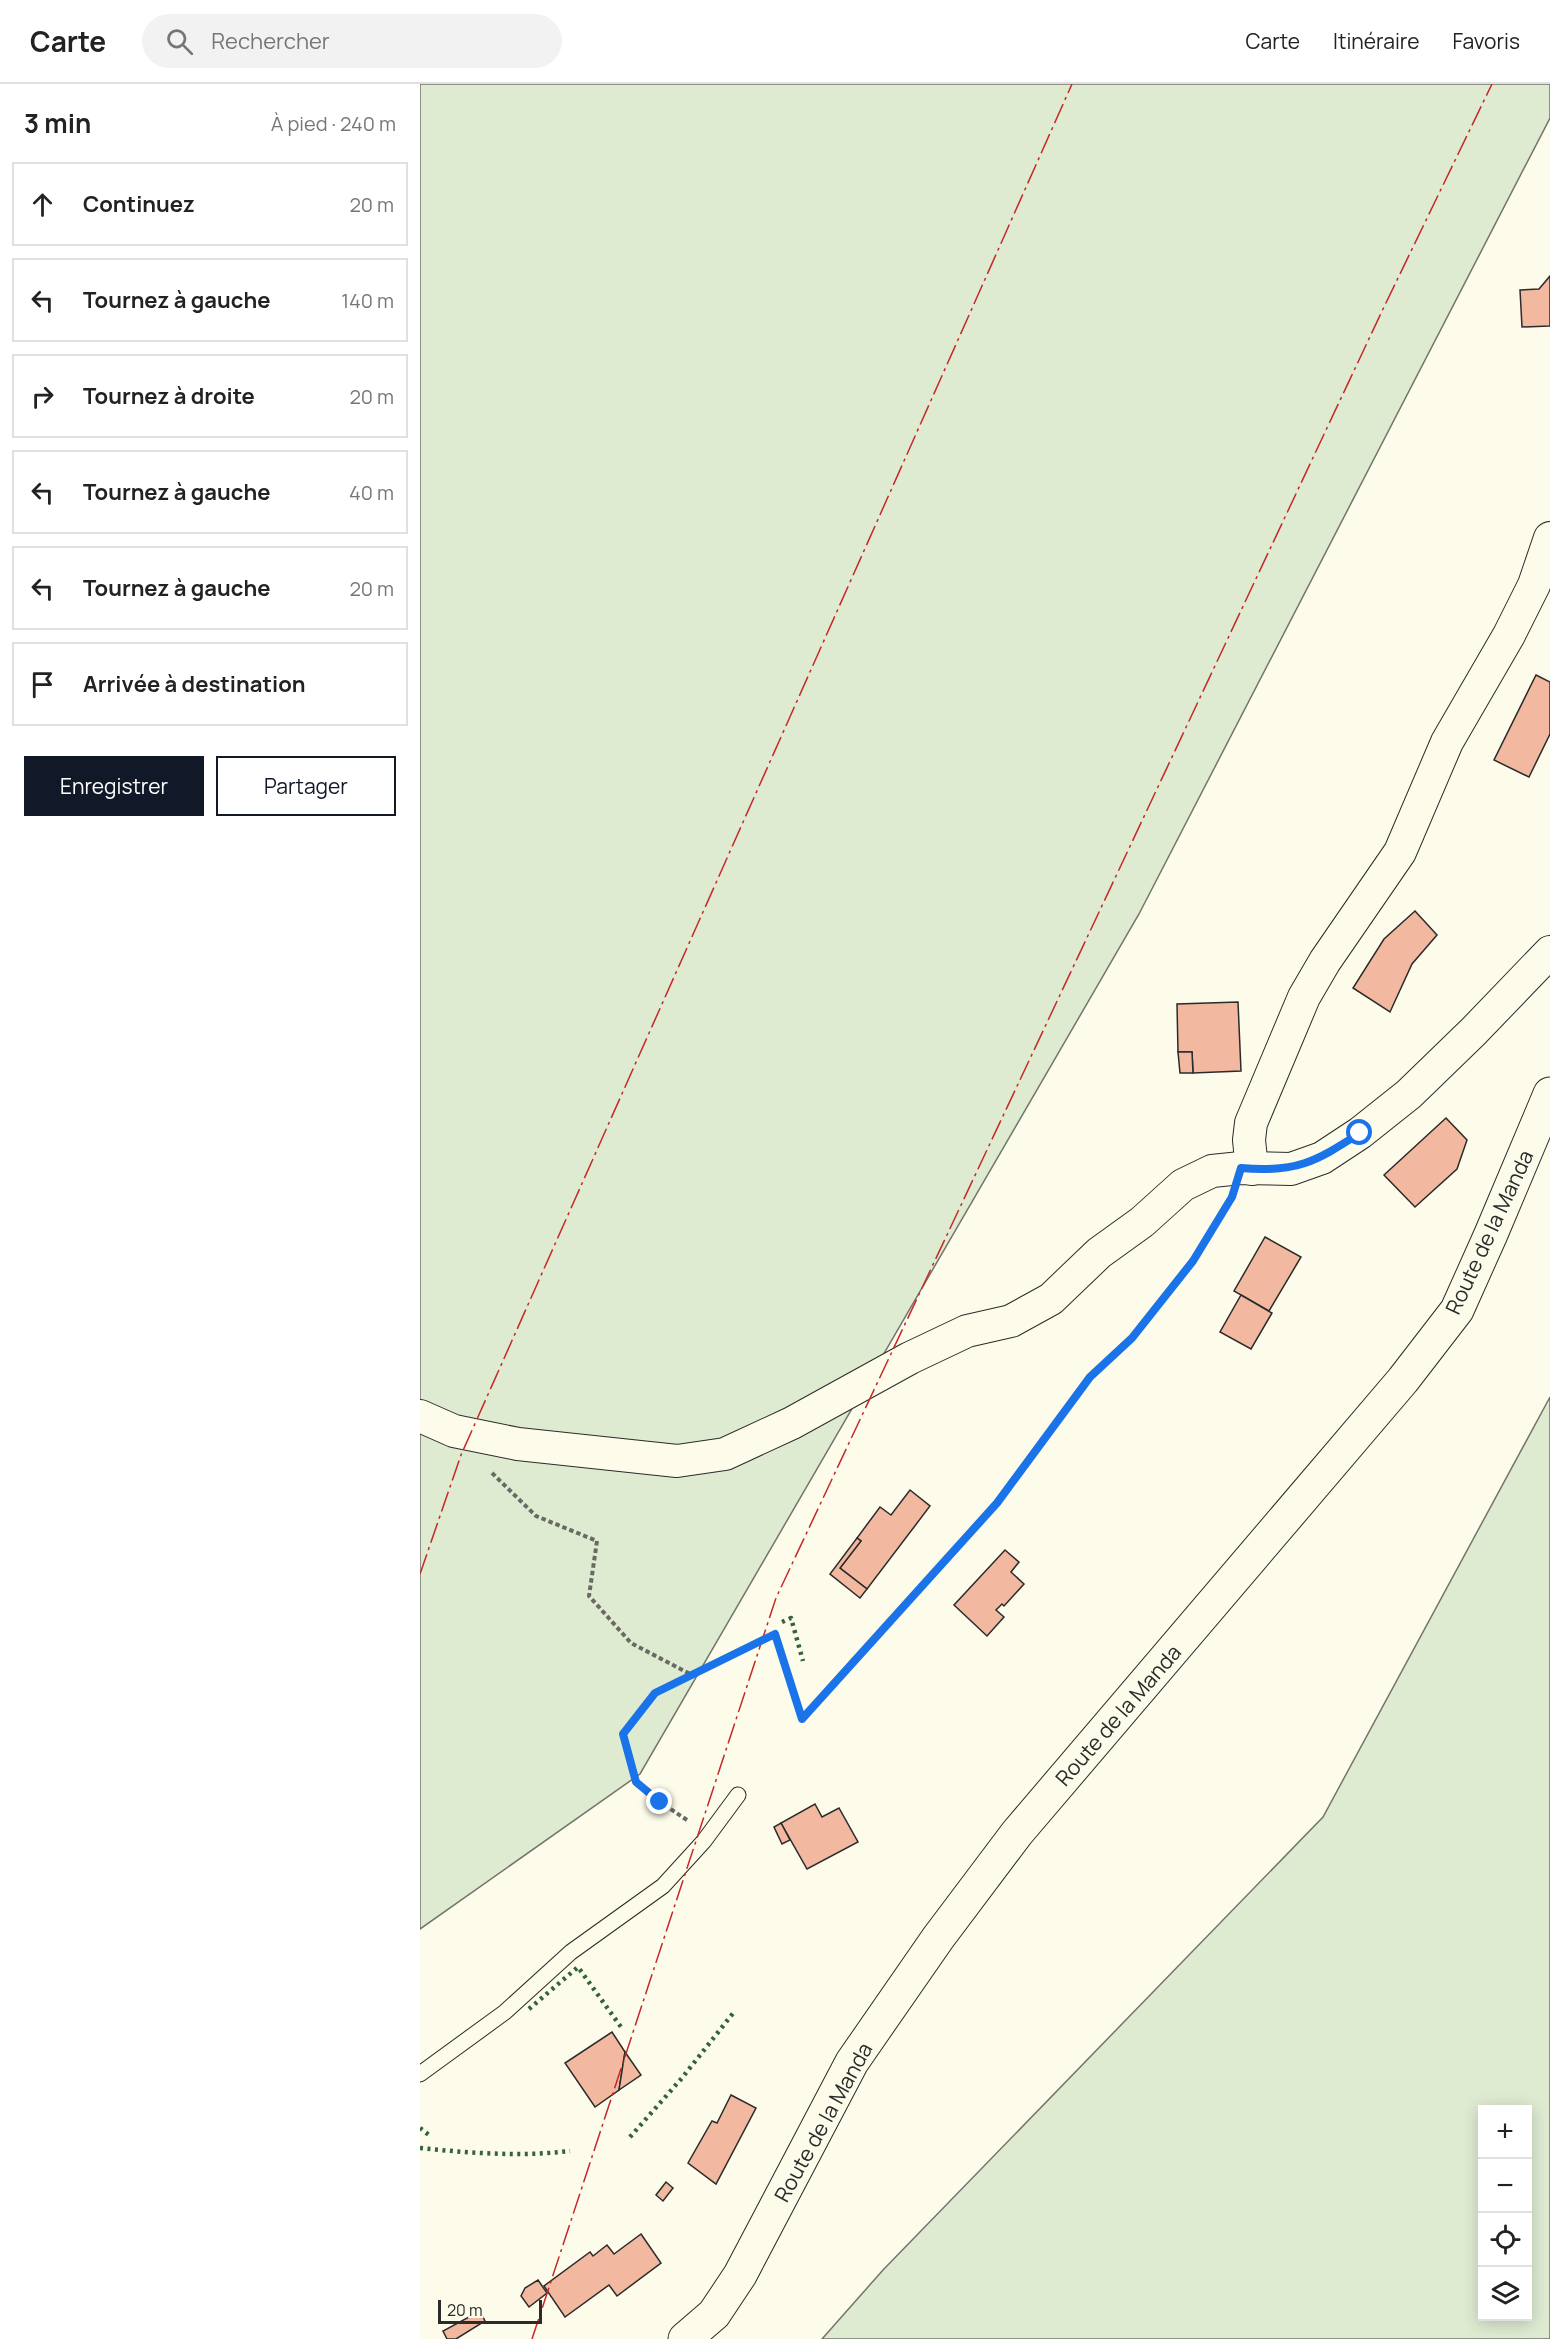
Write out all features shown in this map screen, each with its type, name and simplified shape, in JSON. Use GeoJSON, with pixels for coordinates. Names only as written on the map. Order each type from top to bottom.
{"type":"FeatureCollection","features":[{"type":"Feature","properties":{"kind":"main road","name":"Route de la Manda"},"geometry":{"type":"LineString","coordinates":[[685,2339],[714,2314],[740,2275],[852,2062],[938,1938],[1017,1833],[1403,1380],[1457,1310],[1550,1094]]}},
{"type":"Feature","properties":{"kind":"street"},"geometry":{"type":"LineString","coordinates":[[1247,1169],[1251,1123],[1305,997],[1325,961],[1400,852],[1447,742],[1509,635],[1534,585],[1550,538]]}},
{"type":"Feature","properties":{"kind":"street"},"geometry":{"type":"LineString","coordinates":[[420,1416],[454,1431],[518,1444],[677,1461],[725,1454],[792,1423],[929,1349],[967,1331],[1011,1321],[1051,1299],[1099,1253],[1142,1222],[1183,1185],[1212,1172],[1291,1168],[1322,1158],[1360,1133],[1417,1086],[1550,952]]}},
{"type":"Feature","properties":{"kind":"lane"},"geometry":{"type":"LineString","coordinates":[[420,2074],[505,2012],[571,1952],[663,1886],[704,1841],[738,1795]]}},
{"type":"Feature","properties":{"kind":"path"},"geometry":{"type":"LineString","coordinates":[[704,1841],[693,1824],[660,1802],[636,1782],[623,1734],[655,1693],[775,1634],[802,1719],[997,1503],[1090,1377],[1132,1338],[1193,1261],[1247,1169]]}},
{"type":"Feature","properties":{"kind":"path"},"geometry":{"type":"LineString","coordinates":[[454,1431],[460,1442],[536,1516],[597,1541],[589,1596],[631,1642],[692,1675]]}},
{"type":"Feature","properties":{"kind":"green space"},"geometry":{"type":"Polygon","coordinates":[[[420,84],[1550,84],[1550,118],[1139,914],[640,1774],[420,1929],[420,84]]]}},
{"type":"Feature","properties":{"kind":"green space"},"geometry":{"type":"Polygon","coordinates":[[[1550,1397],[1550,2339],[822,2339],[883,2270],[1323,1817],[1550,1397]]]}},
{"type":"Feature","properties":{"kind":"building"},"geometry":{"type":"Polygon","coordinates":[[[1550,276],[1550,326],[1522,327],[1520,290],[1539,289],[1550,276]]]}},
{"type":"Feature","properties":{"kind":"building"},"geometry":{"type":"Polygon","coordinates":[[[1536,675],[1550,682],[1550,734],[1529,777],[1494,760],[1536,675]]]}},
{"type":"Feature","properties":{"kind":"building"},"geometry":{"type":"Polygon","coordinates":[[[1415,911],[1437,935],[1412,964],[1390,1012],[1353,988],[1384,939],[1415,911]]]}},
{"type":"Feature","properties":{"kind":"building"},"geometry":{"type":"Polygon","coordinates":[[[1238,1002],[1241,1071],[1193,1073],[1192,1052],[1178,1052],[1177,1004],[1238,1002]]]}},
{"type":"Feature","properties":{"kind":"building"},"geometry":{"type":"Polygon","coordinates":[[[1178,1052],[1192,1052],[1193,1073],[1180,1073],[1178,1052]]]}},
{"type":"Feature","properties":{"kind":"building"},"geometry":{"type":"Polygon","coordinates":[[[1446,1118],[1467,1140],[1457,1169],[1415,1207],[1384,1175],[1446,1118]]]}},
{"type":"Feature","properties":{"kind":"building"},"geometry":{"type":"Polygon","coordinates":[[[1265,1237],[1301,1257],[1269,1311],[1234,1291],[1265,1237]]]}},
{"type":"Feature","properties":{"kind":"building"},"geometry":{"type":"Polygon","coordinates":[[[1241,1295],[1272,1313],[1251,1349],[1220,1332],[1241,1295]]]}},
{"type":"Feature","properties":{"kind":"building"},"geometry":{"type":"Polygon","coordinates":[[[910,1490],[930,1506],[867,1589],[840,1568],[861,1541],[857,1538],[880,1507],[891,1515],[910,1490]]]}},
{"type":"Feature","properties":{"kind":"building"},"geometry":{"type":"Polygon","coordinates":[[[857,1538],[861,1541],[840,1568],[867,1589],[860,1598],[830,1574],[857,1538]]]}},
{"type":"Feature","properties":{"kind":"building"},"geometry":{"type":"Polygon","coordinates":[[[1005,1550],[1019,1562],[1011,1572],[1024,1584],[1004,1606],[1002,1604],[996,1610],[1004,1617],[987,1636],[954,1605],[1005,1550]]]}},
{"type":"Feature","properties":{"kind":"building"},"geometry":{"type":"Polygon","coordinates":[[[815,1804],[822,1817],[839,1808],[858,1842],[807,1869],[781,1823],[815,1804]]]}},
{"type":"Feature","properties":{"kind":"building"},"geometry":{"type":"Polygon","coordinates":[[[781,1823],[790,1840],[782,1844],[774,1827],[781,1823]]]}},
{"type":"Feature","properties":{"kind":"building"},"geometry":{"type":"Polygon","coordinates":[[[612,2032],[625,2052],[619,2090],[595,2107],[565,2063],[612,2032]]]}},
{"type":"Feature","properties":{"kind":"building"},"geometry":{"type":"Polygon","coordinates":[[[625,2052],[641,2075],[619,2090],[625,2052]]]}},
{"type":"Feature","properties":{"kind":"building"},"geometry":{"type":"Polygon","coordinates":[[[731,2095],[756,2108],[716,2184],[688,2163],[712,2121],[717,2123],[731,2095]]]}},
{"type":"Feature","properties":{"kind":"building"},"geometry":{"type":"Polygon","coordinates":[[[666,2182],[673,2188],[663,2201],[656,2195],[666,2182]]]}},
{"type":"Feature","properties":{"kind":"building"},"geometry":{"type":"Polygon","coordinates":[[[641,2234],[661,2263],[617,2296],[609,2285],[565,2317],[544,2286],[590,2252],[593,2256],[607,2245],[614,2254],[641,2234]]]}},
{"type":"Feature","properties":{"kind":"building"},"geometry":{"type":"Polygon","coordinates":[[[538,2280],[547,2293],[529,2307],[521,2296],[525,2288],[538,2280]]]}},
{"type":"Feature","properties":{"kind":"building"},"geometry":{"type":"Polygon","coordinates":[[[480,2311],[485,2321],[456,2339],[447,2339],[443,2331],[480,2311]]]}},
{"type":"Feature","properties":{"kind":"hedge"},"geometry":{"type":"LineString","coordinates":[[782,1622],[791,1618],[803,1661]]}},
{"type":"Feature","properties":{"kind":"hedge"},"geometry":{"type":"LineString","coordinates":[[529,2009],[578,1967],[621,2027]]}},
{"type":"Feature","properties":{"kind":"hedge"},"geometry":{"type":"LineString","coordinates":[[630,2137],[682,2078],[734,2012]]}},
{"type":"Feature","properties":{"kind":"hedge"},"geometry":{"type":"LineString","coordinates":[[420,2128],[429,2135]]}},
{"type":"Feature","properties":{"kind":"hedge"},"geometry":{"type":"LineString","coordinates":[[420,2148],[514,2154],[570,2151]]}},
{"type":"Feature","properties":{"kind":"power"},"geometry":{"type":"LineString","coordinates":[[420,1574],[461,1455],[1072,84]]}},
{"type":"Feature","properties":{"kind":"power"},"geometry":{"type":"LineString","coordinates":[[532,2339],[776,1598],[1383,309],[1492,84]]}},
{"type":"Feature","properties":{"kind":"route"},"geometry":{"type":"LineString","coordinates":[[660,1802],[636,1782],[623,1734],[655,1693],[775,1634],[802,1719],[997,1503],[1090,1377],[1132,1338],[1193,1261],[1232,1197],[1241,1168],[1291,1168],[1322,1158],[1360,1133]]}}]}
